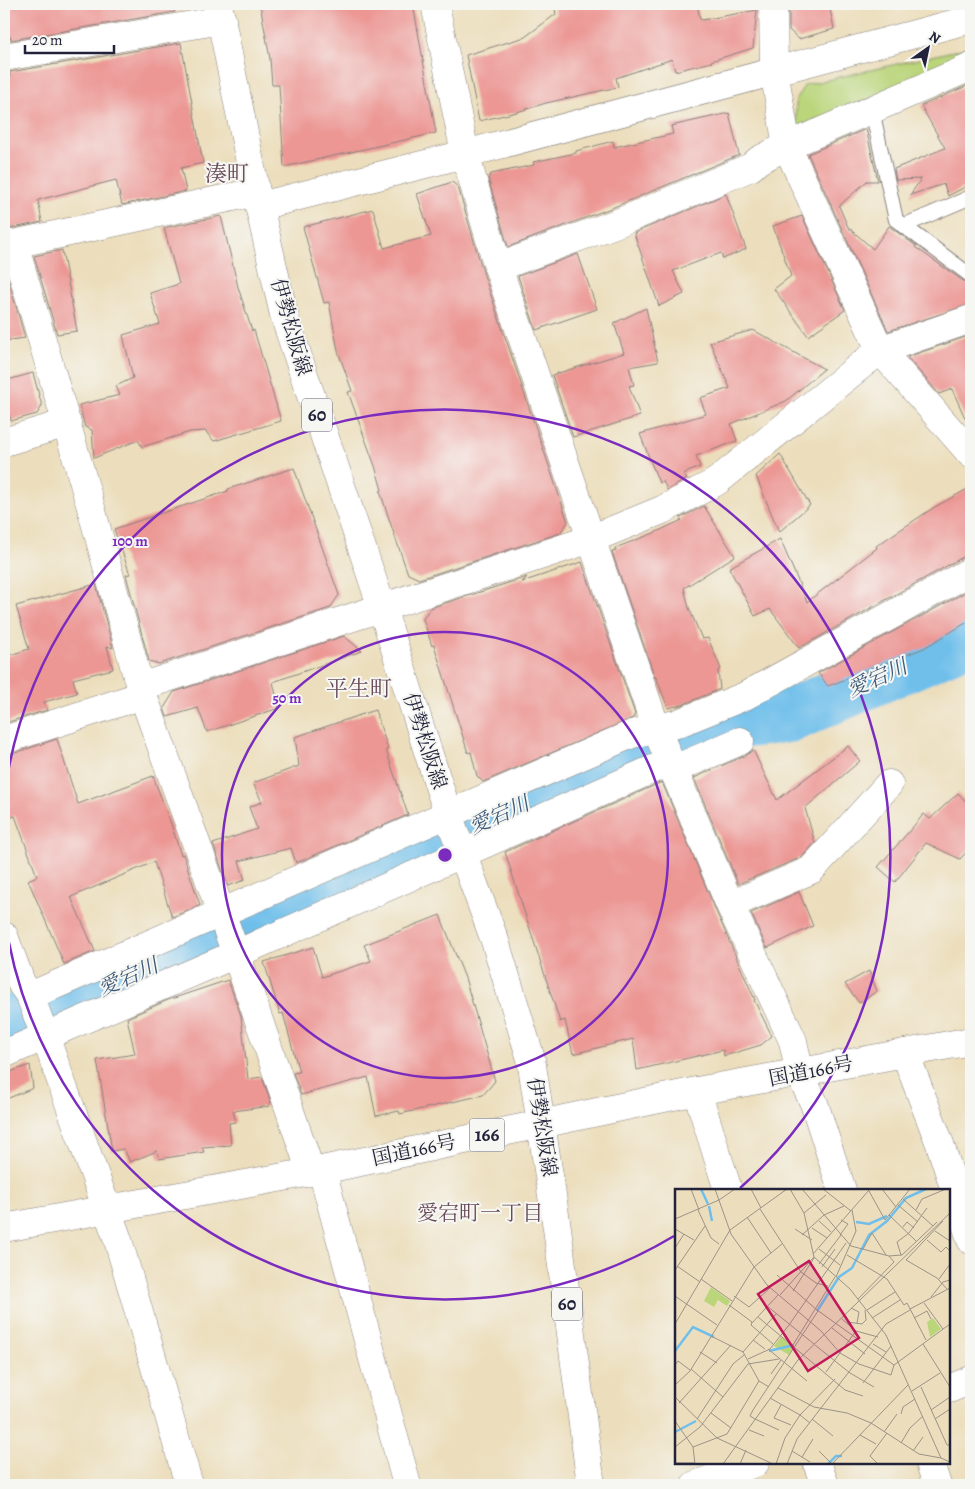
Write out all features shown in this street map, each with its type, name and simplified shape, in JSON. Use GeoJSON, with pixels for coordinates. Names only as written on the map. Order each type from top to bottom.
{"type":"FeatureCollection","features":[{"type":"Feature","properties":{"kind":"main road"},"geometry":{"type":"LineString","coordinates":[[435,4],[465,154],[498,267],[591,539],[665,751],[730,905],[793,1040],[800,1074],[814,1103],[842,1189]]}},
{"type":"Feature","properties":{"kind":"main road"},"geometry":{"type":"LineString","coordinates":[[773,4],[774,71],[787,146],[880,350],[971,454]]}},
{"type":"Feature","properties":{"kind":"main road"},"geometry":{"type":"LineString","coordinates":[[4,57],[220,12]]}},
{"type":"Feature","properties":{"kind":"main road","name":"伊勢松阪線"},"geometry":{"type":"LineString","coordinates":[[220,12],[258,199],[284,314],[449,815],[495,941],[531,1059],[558,1238],[591,1485]]}},
{"type":"Feature","properties":{"kind":"main road"},"geometry":{"type":"LineString","coordinates":[[407,1485],[316,1171],[235,953],[142,691],[66,423],[9,245],[258,199],[465,154],[971,19]]}},
{"type":"Feature","properties":{"kind":"main road"},"geometry":{"type":"LineString","coordinates":[[498,267],[620,222],[751,167],[759,160],[787,146],[971,68]]}},
{"type":"Feature","properties":{"kind":"main road"},"geometry":{"type":"LineString","coordinates":[[4,740],[382,608],[591,539],[662,510],[716,482],[880,350],[971,319]]}},
{"type":"Feature","properties":{"kind":"main road"},"geometry":{"type":"LineString","coordinates":[[4,442],[66,423]]}},
{"type":"Feature","properties":{"kind":"main road"},"geometry":{"type":"LineString","coordinates":[[665,751],[676,724],[745,696],[971,571]]}},
{"type":"Feature","properties":{"kind":"main road"},"geometry":{"type":"LineString","coordinates":[[30,996],[222,916],[632,734],[665,751]]}},
{"type":"Feature","properties":{"kind":"main road"},"geometry":{"type":"LineString","coordinates":[[4,1054],[44,1032],[235,953],[462,852],[665,751],[740,741]]}},
{"type":"Feature","properties":{"kind":"main road"},"geometry":{"type":"LineString","coordinates":[[730,905],[811,870],[889,784]]}},
{"type":"Feature","properties":{"kind":"main road"},"geometry":{"type":"LineString","coordinates":[[4,936],[22,985],[30,996],[44,1032],[118,1240],[190,1485]]}},
{"type":"Feature","properties":{"kind":"main road","name":"国道166号"},"geometry":{"type":"LineString","coordinates":[[4,1228],[316,1171],[697,1091],[800,1074],[971,1041]]}},
{"type":"Feature","properties":{"kind":"main road"},"geometry":{"type":"LineString","coordinates":[[905,1053],[940,1144],[971,1240]]}},
{"type":"Feature","properties":{"kind":"main road"},"geometry":{"type":"LineString","coordinates":[[697,1091],[728,1189]]}},
{"type":"Feature","properties":{"kind":"main road"},"geometry":{"type":"LineString","coordinates":[[940,1144],[971,1172]]}},
{"type":"Feature","properties":{"kind":"main road"},"geometry":{"type":"LineString","coordinates":[[950,1389],[971,1380]]}},
{"type":"Feature","properties":{"kind":"main road"},"geometry":{"type":"LineString","coordinates":[[695,1485],[752,1464]]}},
{"type":"Feature","properties":{"kind":"main road"},"geometry":{"type":"LineString","coordinates":[[817,1464],[825,1485]]}},
{"type":"Feature","properties":{"kind":"main road"},"geometry":{"type":"LineString","coordinates":[[930,1464],[937,1485]]}},
{"type":"Feature","properties":{"kind":"lane"},"geometry":{"type":"LineString","coordinates":[[872,110],[896,220],[971,276]]}},
{"type":"Feature","properties":{"kind":"lane"},"geometry":{"type":"LineString","coordinates":[[903,226],[971,197]]}},
{"type":"Feature","properties":{"kind":"green space"},"geometry":{"type":"Polygon","coordinates":[[[971,47],[971,55],[796,131],[796,98],[805,85],[971,47]]]}},
{"type":"Feature","properties":{"kind":"green space"},"geometry":{"type":"Polygon","coordinates":[[[4,970],[25,1030],[4,1039],[4,970]]]}},
{"type":"Feature","properties":{"kind":"building"},"geometry":{"type":"Polygon","coordinates":[[[4,4],[174,4],[175,12],[11,40],[11,37],[4,37],[4,4]]]}},
{"type":"Feature","properties":{"kind":"building"},"geometry":{"type":"Polygon","coordinates":[[[260,4],[413,4],[436,133],[284,167],[279,85],[272,85],[270,59],[260,4]]]}},
{"type":"Feature","properties":{"kind":"building"},"geometry":{"type":"Polygon","coordinates":[[[554,4],[697,4],[700,19],[702,20],[757,10],[753,48],[712,62],[675,71],[672,59],[616,78],[618,87],[546,103],[479,121],[466,55],[525,37],[556,14],[554,4]]]}},
{"type":"Feature","properties":{"kind":"building"},"geometry":{"type":"Polygon","coordinates":[[[789,4],[829,4],[834,29],[799,39],[789,30],[789,4]]]}},
{"type":"Feature","properties":{"kind":"building"},"geometry":{"type":"Polygon","coordinates":[[[181,43],[203,163],[181,168],[186,191],[122,205],[116,180],[38,200],[42,222],[4,230],[4,98],[9,97],[10,72],[181,43]]]}},
{"type":"Feature","properties":{"kind":"building"},"geometry":{"type":"Polygon","coordinates":[[[971,84],[971,188],[969,189],[967,186],[948,196],[944,184],[910,195],[921,179],[896,180],[894,169],[945,148],[921,106],[971,84]]]}},
{"type":"Feature","properties":{"kind":"building"},"geometry":{"type":"Polygon","coordinates":[[[729,113],[739,155],[614,207],[508,247],[488,178],[491,174],[534,165],[533,162],[576,153],[576,151],[613,141],[614,147],[673,134],[671,126],[729,113]]]}},
{"type":"Feature","properties":{"kind":"building"},"geometry":{"type":"Polygon","coordinates":[[[866,129],[878,181],[867,181],[839,206],[848,227],[873,249],[889,226],[915,247],[971,285],[971,304],[888,331],[808,154],[866,129]]]}},
{"type":"Feature","properties":{"kind":"building"},"geometry":{"type":"Polygon","coordinates":[[[452,182],[458,187],[483,272],[568,522],[560,533],[419,579],[408,574],[391,525],[380,491],[382,490],[375,466],[348,392],[352,391],[338,351],[329,302],[324,303],[303,227],[373,209],[384,248],[431,236],[417,194],[452,182]]]}},
{"type":"Feature","properties":{"kind":"building"},"geometry":{"type":"Polygon","coordinates":[[[726,194],[746,249],[723,259],[721,253],[673,271],[684,294],[659,306],[634,233],[726,194]]]}},
{"type":"Feature","properties":{"kind":"building"},"geometry":{"type":"Polygon","coordinates":[[[221,216],[238,287],[252,331],[254,330],[281,421],[214,441],[205,431],[190,432],[142,447],[138,440],[94,458],[92,430],[85,427],[79,405],[120,395],[116,386],[133,378],[123,335],[160,324],[150,293],[179,284],[164,228],[221,216]]]}},
{"type":"Feature","properties":{"kind":"building"},"geometry":{"type":"Polygon","coordinates":[[[802,216],[845,310],[808,336],[774,289],[791,276],[773,226],[802,216]]]}},
{"type":"Feature","properties":{"kind":"building"},"geometry":{"type":"Polygon","coordinates":[[[62,250],[77,331],[57,334],[34,256],[62,250]]]}},
{"type":"Feature","properties":{"kind":"building"},"geometry":{"type":"Polygon","coordinates":[[[578,254],[597,309],[536,330],[518,276],[578,254]]]}},
{"type":"Feature","properties":{"kind":"building"},"geometry":{"type":"Polygon","coordinates":[[[4,265],[25,338],[4,341],[4,265]]]}},
{"type":"Feature","properties":{"kind":"building"},"geometry":{"type":"Polygon","coordinates":[[[646,308],[658,362],[629,367],[634,385],[629,386],[640,416],[573,437],[552,375],[624,353],[614,323],[646,308]]]}},
{"type":"Feature","properties":{"kind":"building"},"geometry":{"type":"Polygon","coordinates":[[[753,330],[824,369],[786,401],[731,424],[737,441],[696,456],[700,467],[683,474],[687,479],[667,490],[663,481],[659,483],[640,434],[706,414],[700,398],[730,388],[710,342],[753,330]]]}},
{"type":"Feature","properties":{"kind":"building"},"geometry":{"type":"Polygon","coordinates":[[[971,335],[971,431],[952,389],[939,394],[907,357],[971,335]]]}},
{"type":"Feature","properties":{"kind":"building"},"geometry":{"type":"Polygon","coordinates":[[[33,373],[42,406],[37,414],[11,421],[4,397],[4,381],[33,373]]]}},
{"type":"Feature","properties":{"kind":"building"},"geometry":{"type":"Polygon","coordinates":[[[780,454],[810,505],[779,532],[756,476],[780,454]]]}},
{"type":"Feature","properties":{"kind":"building"},"geometry":{"type":"Polygon","coordinates":[[[294,468],[339,595],[330,608],[159,664],[149,661],[126,575],[130,574],[114,529],[294,468]]]}},
{"type":"Feature","properties":{"kind":"building"},"geometry":{"type":"Polygon","coordinates":[[[971,487],[971,555],[963,557],[799,648],[770,609],[755,616],[729,568],[780,539],[807,602],[877,548],[876,546],[933,508],[971,487]]]}},
{"type":"Feature","properties":{"kind":"building"},"geometry":{"type":"Polygon","coordinates":[[[704,506],[735,556],[684,588],[689,608],[702,639],[708,638],[721,669],[718,671],[720,689],[682,705],[668,708],[655,678],[612,552],[616,551],[615,548],[682,520],[680,518],[704,506]]]}},
{"type":"Feature","properties":{"kind":"building"},"geometry":{"type":"Polygon","coordinates":[[[582,562],[635,714],[633,718],[483,782],[477,776],[471,752],[468,753],[434,645],[432,646],[423,619],[430,608],[527,577],[522,582],[582,562]]]}},
{"type":"Feature","properties":{"kind":"building"},"geometry":{"type":"Polygon","coordinates":[[[96,584],[113,648],[107,646],[113,669],[73,679],[77,693],[44,702],[47,710],[5,723],[4,657],[29,649],[16,606],[96,584]]]}},
{"type":"Feature","properties":{"kind":"building"},"geometry":{"type":"Polygon","coordinates":[[[971,589],[971,620],[924,648],[828,686],[818,673],[971,589]]]}},
{"type":"Feature","properties":{"kind":"building"},"geometry":{"type":"Polygon","coordinates":[[[344,636],[362,651],[273,682],[279,708],[207,732],[198,708],[167,717],[164,708],[174,692],[344,636]]]}},
{"type":"Feature","properties":{"kind":"building"},"geometry":{"type":"Polygon","coordinates":[[[375,710],[408,815],[296,863],[291,848],[239,861],[245,880],[228,886],[213,844],[257,829],[249,807],[262,802],[253,783],[299,766],[295,737],[375,710]]]}},
{"type":"Feature","properties":{"kind":"building"},"geometry":{"type":"Polygon","coordinates":[[[57,739],[78,804],[153,776],[200,905],[172,917],[154,862],[71,897],[95,951],[64,964],[28,880],[37,876],[15,816],[4,820],[4,761],[13,757],[12,754],[57,739]]]}},
{"type":"Feature","properties":{"kind":"building"},"geometry":{"type":"Polygon","coordinates":[[[848,746],[860,761],[805,808],[815,843],[802,857],[738,884],[694,778],[746,755],[753,750],[777,800],[848,746]]]}},
{"type":"Feature","properties":{"kind":"building"},"geometry":{"type":"Polygon","coordinates":[[[662,782],[754,1000],[772,1036],[761,1045],[724,1056],[723,1050],[637,1070],[633,1039],[573,1054],[565,1020],[560,1022],[505,852],[662,782]]]}},
{"type":"Feature","properties":{"kind":"building"},"geometry":{"type":"Polygon","coordinates":[[[958,793],[971,807],[971,847],[960,859],[926,843],[895,882],[878,867],[924,814],[930,819],[958,793]]]}},
{"type":"Feature","properties":{"kind":"building"},"geometry":{"type":"Polygon","coordinates":[[[799,892],[813,926],[767,948],[751,913],[799,892]]]}},
{"type":"Feature","properties":{"kind":"building"},"geometry":{"type":"Polygon","coordinates":[[[440,915],[465,978],[495,1081],[483,1095],[400,1114],[399,1111],[376,1116],[368,1077],[301,1095],[293,1073],[299,1072],[283,1013],[280,1014],[264,962],[313,947],[322,977],[371,961],[364,945],[440,915]]]}},
{"type":"Feature","properties":{"kind":"building"},"geometry":{"type":"Polygon","coordinates":[[[869,971],[877,991],[859,1003],[845,984],[869,971]]]}},
{"type":"Feature","properties":{"kind":"building"},"geometry":{"type":"Polygon","coordinates":[[[228,980],[241,1016],[248,1079],[262,1077],[271,1103],[269,1103],[270,1106],[233,1111],[236,1122],[229,1123],[231,1145],[202,1147],[204,1152],[159,1159],[157,1151],[130,1162],[124,1149],[112,1151],[97,1060],[135,1054],[127,1018],[168,1000],[228,980]]]}},
{"type":"Feature","properties":{"kind":"building"},"geometry":{"type":"Polygon","coordinates":[[[30,1065],[33,1088],[4,1100],[4,1074],[30,1065]]]}},
{"type":"Feature","properties":{"kind":"waterway","name":"愛宕川"},"geometry":{"type":"LineString","coordinates":[[4,1022],[33,1019],[650,749],[681,745],[737,722],[789,716],[971,637]]}},
{"type":"Feature","properties":{"kind":"district","name":"湊町"},"geometry":{"type":"Point","coordinates":[227,174]}},
{"type":"Feature","properties":{"kind":"district","name":"平生町"},"geometry":{"type":"Point","coordinates":[359,689]}},
{"type":"Feature","properties":{"kind":"district","name":"愛宕町一丁目"},"geometry":{"type":"Point","coordinates":[480,1213]}}]}
